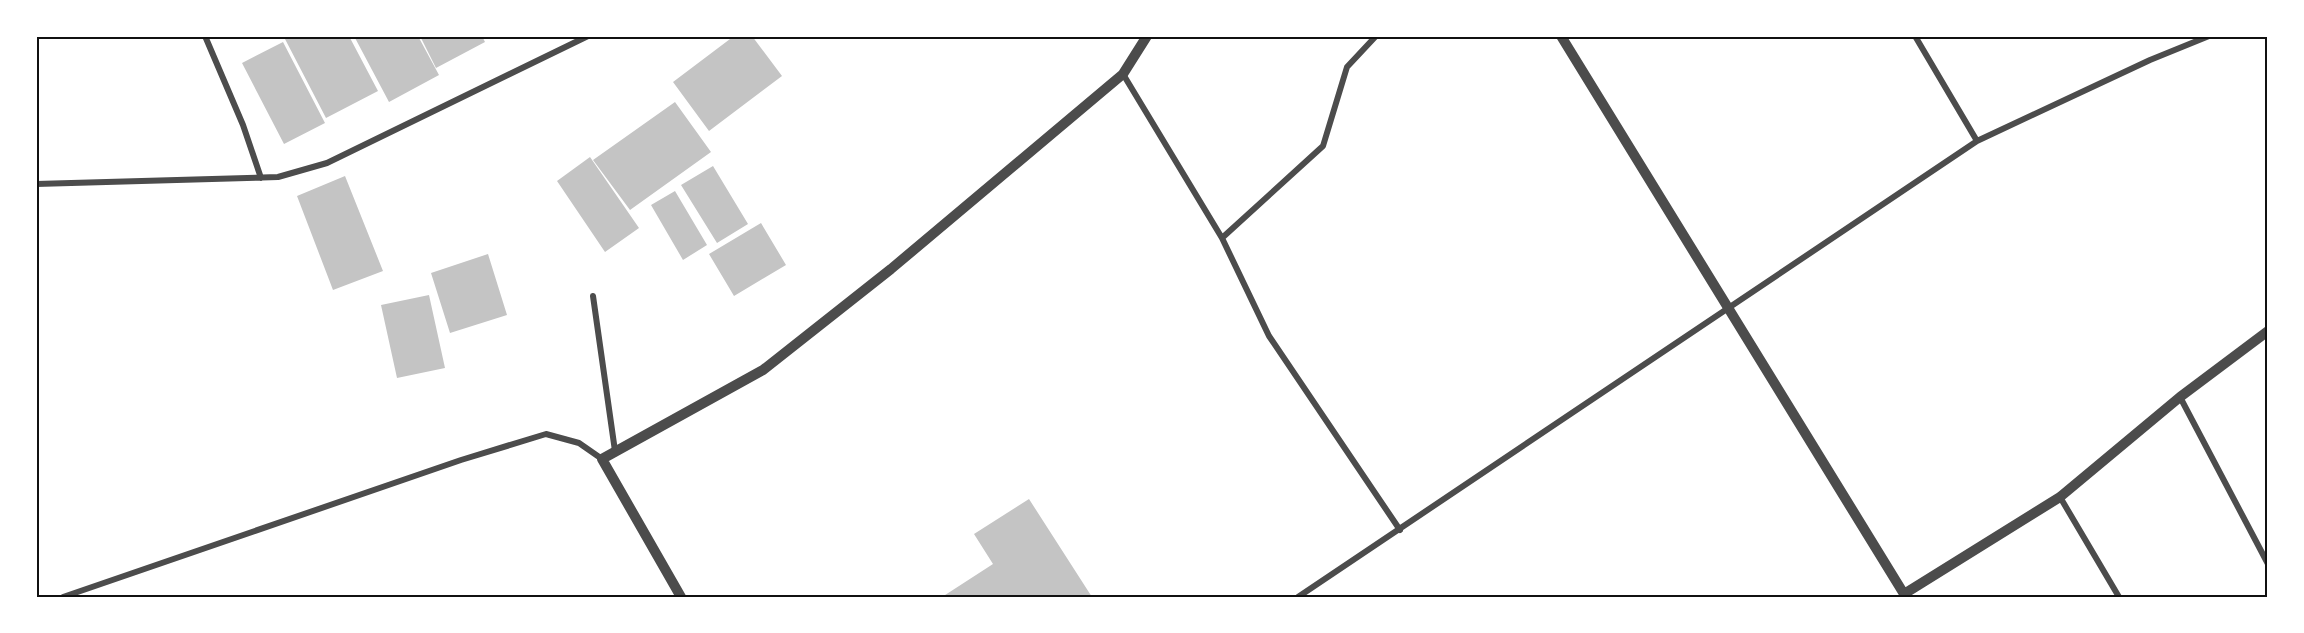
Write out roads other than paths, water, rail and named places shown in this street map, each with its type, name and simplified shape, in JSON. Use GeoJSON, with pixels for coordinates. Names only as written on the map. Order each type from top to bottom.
{"type":"FeatureCollection","features":[{"type":"Feature","properties":{"kind":"street"},"geometry":{"type":"LineString","coordinates":[[205,36],[243,125],[261,178]]}},
{"type":"Feature","properties":{"kind":"street"},"geometry":{"type":"LineString","coordinates":[[36,184],[278,177],[327,163],[588,36]]}},
{"type":"Feature","properties":{"kind":"street"},"geometry":{"type":"LineString","coordinates":[[602,459],[763,370],[891,269],[1123,74],[1147,36]]}},
{"type":"Feature","properties":{"kind":"street"},"geometry":{"type":"LineString","coordinates":[[1222,238],[1323,146],[1347,68],[1376,36]]}},
{"type":"Feature","properties":{"kind":"street"},"geometry":{"type":"LineString","coordinates":[[1561,36],[1729,308],[1902,596],[2060,496],[2181,397],[2268,331]]}},
{"type":"Feature","properties":{"kind":"street"},"geometry":{"type":"LineString","coordinates":[[1915,36],[1977,141]]}},
{"type":"Feature","properties":{"kind":"street"},"geometry":{"type":"LineString","coordinates":[[1298,597],[1977,141],[2150,60],[2209,36]]}},
{"type":"Feature","properties":{"kind":"street"},"geometry":{"type":"LineString","coordinates":[[1123,74],[1222,238],[1269,336],[1400,530]]}},
{"type":"Feature","properties":{"kind":"street"},"geometry":{"type":"LineString","coordinates":[[593,296],[615,451]]}},
{"type":"Feature","properties":{"kind":"street"},"geometry":{"type":"LineString","coordinates":[[2181,397],[2268,564]]}},
{"type":"Feature","properties":{"kind":"street"},"geometry":{"type":"LineString","coordinates":[[63,597],[461,460],[546,434],[579,443],[602,459],[681,597]]}},
{"type":"Feature","properties":{"kind":"street"},"geometry":{"type":"LineString","coordinates":[[2060,496],[2119,597]]}}]}
